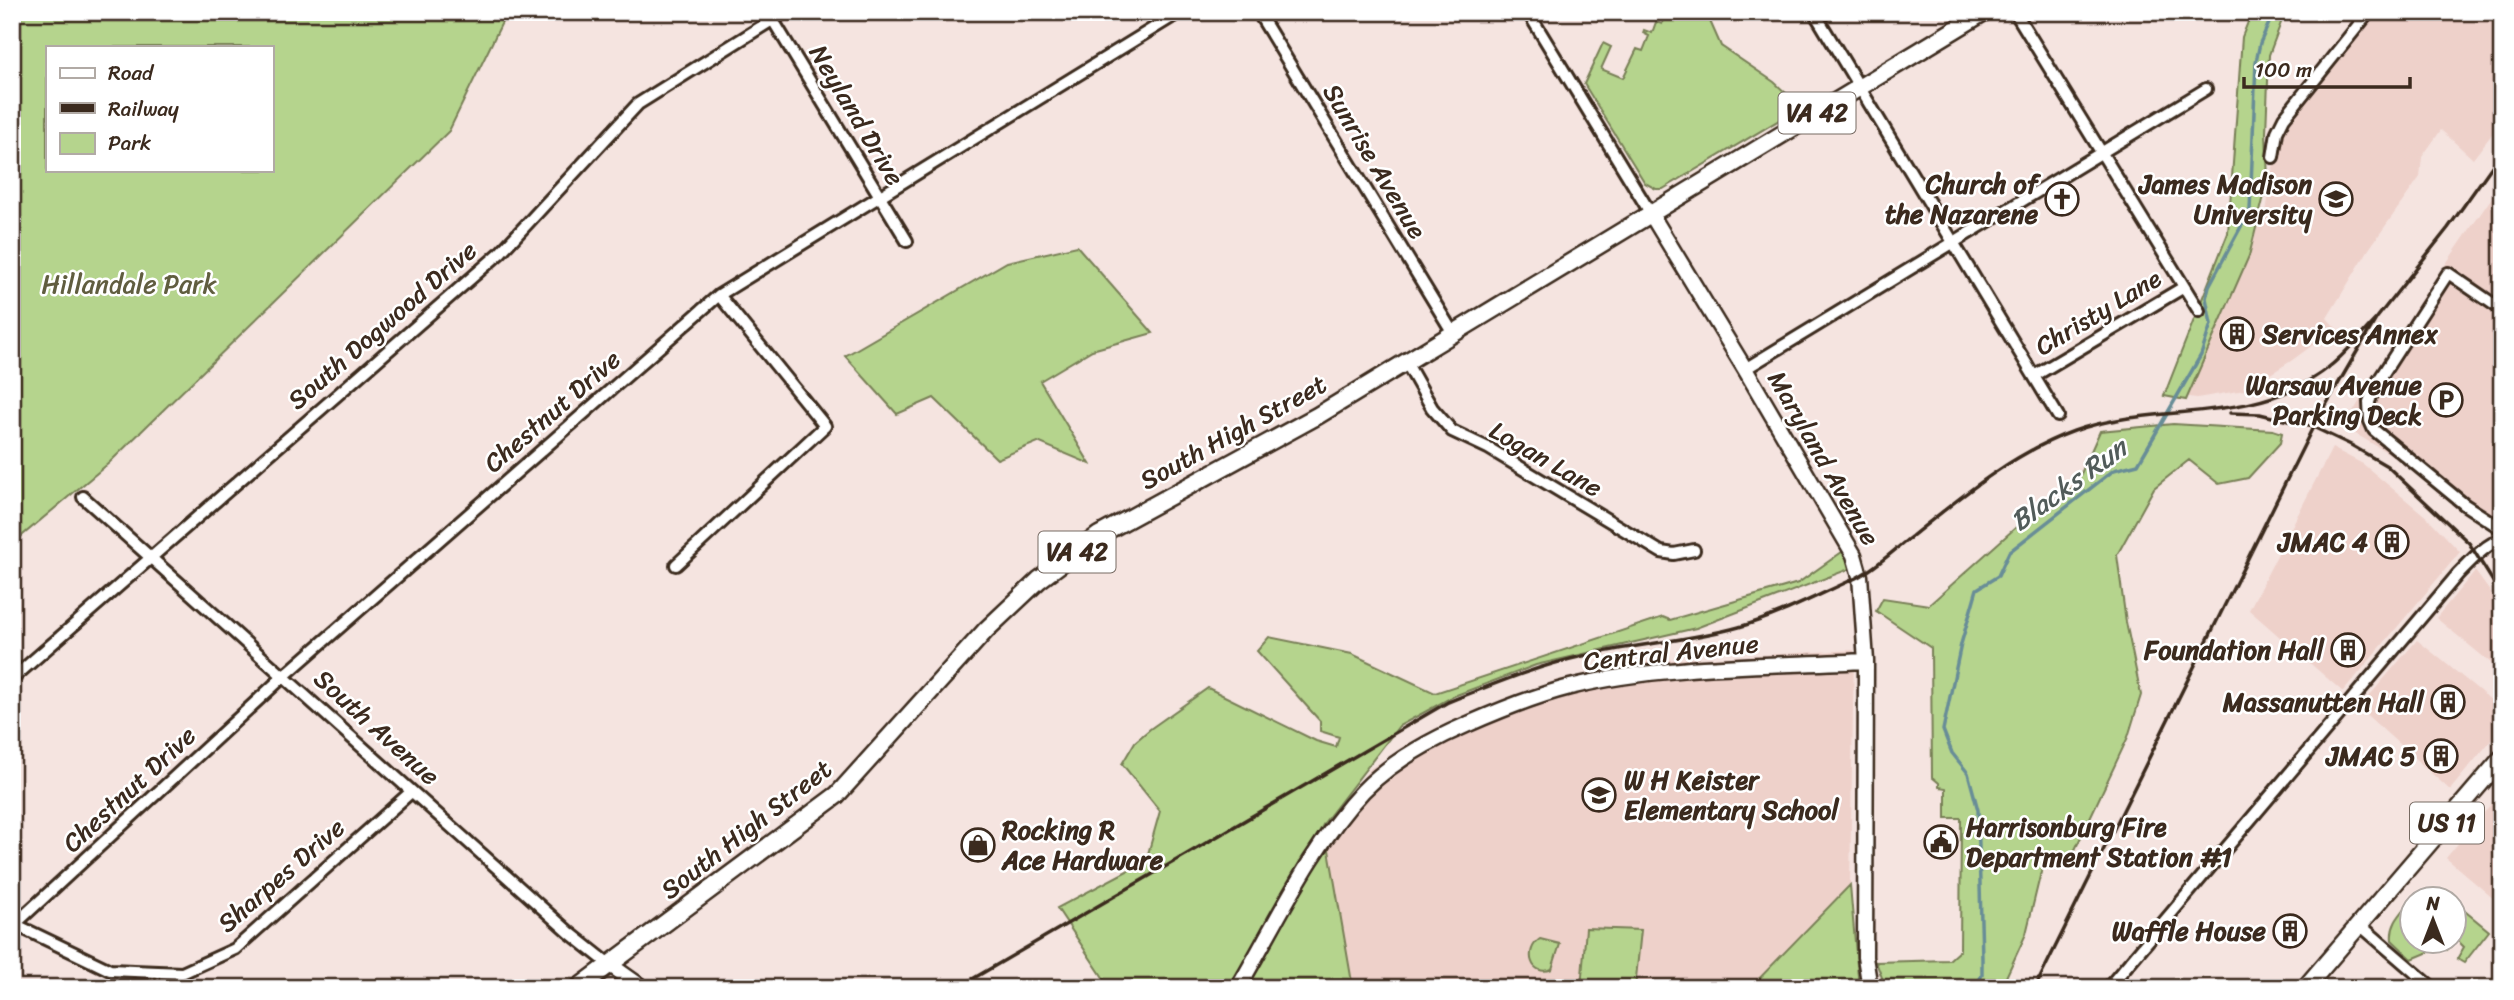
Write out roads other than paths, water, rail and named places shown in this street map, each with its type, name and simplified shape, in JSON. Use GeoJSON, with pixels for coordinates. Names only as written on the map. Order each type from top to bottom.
{"type":"FeatureCollection","features":[{"type":"Feature","properties":{"kind":"main road","name":"South High Street"},"geometry":{"type":"LineString","coordinates":[[578,988],[837,795],[986,630],[1049,573],[1099,536],[1317,416],[1984,12]]}},
{"type":"Feature","properties":{"kind":"main road","name":"Maryland Avenue"},"geometry":{"type":"LineString","coordinates":[[1651,214],[1854,555],[1860,576],[1866,661],[1866,957],[1870,988]]}},
{"type":"Feature","properties":{"kind":"main road","name":"Central Avenue"},"geometry":{"type":"LineString","coordinates":[[1238,988],[1324,839],[1343,814],[1365,789],[1425,745],[1516,704],[1600,681],[1670,672],[1866,661]]}},
{"type":"Feature","properties":{"kind":"main road","name":"US 11"},"geometry":{"type":"LineString","coordinates":[[2305,988],[2502,758]]}},
{"type":"Feature","properties":{"kind":"main road","name":"South Avenue"},"geometry":{"type":"LineString","coordinates":[[609,964],[643,988]]}},
{"type":"Feature","properties":{"kind":"street","name":"South Dogwood Drive"},"geometry":{"type":"LineString","coordinates":[[12,680],[500,253],[638,104],[770,16],[785,12]]}},
{"type":"Feature","properties":{"kind":"street","name":"Chestnut Drive"},"geometry":{"type":"LineString","coordinates":[[14,924],[284,676],[719,295],[1180,12]]}},
{"type":"Feature","properties":{"kind":"street","name":"Sunrise Avenue"},"geometry":{"type":"LineString","coordinates":[[1258,12],[1452,333]]}},
{"type":"Feature","properties":{"kind":"street","name":"Maryland Avenue"},"geometry":{"type":"LineString","coordinates":[[1528,12],[1651,214]]}},
{"type":"Feature","properties":{"kind":"street"},"geometry":{"type":"LineString","coordinates":[[1814,12],[2058,416]]}},
{"type":"Feature","properties":{"kind":"street"},"geometry":{"type":"LineString","coordinates":[[2015,12],[2199,311]]}},
{"type":"Feature","properties":{"kind":"street"},"geometry":{"type":"LineString","coordinates":[[2273,157],[2277,132],[2284,118],[2369,12]]}},
{"type":"Feature","properties":{"kind":"street","name":"Neyland Drive"},"geometry":{"type":"LineString","coordinates":[[770,16],[906,241]]}},
{"type":"Feature","properties":{"kind":"street"},"geometry":{"type":"LineString","coordinates":[[1745,369],[2206,89]]}},
{"type":"Feature","properties":{"kind":"street"},"geometry":{"type":"LineString","coordinates":[[2502,310],[2448,273],[2375,386],[2369,402],[2370,421],[2382,438],[2465,505],[2502,530]]}},
{"type":"Feature","properties":{"kind":"street","name":"Christy Lane"},"geometry":{"type":"LineString","coordinates":[[2034,376],[2184,288]]}},
{"type":"Feature","properties":{"kind":"street"},"geometry":{"type":"LineString","coordinates":[[676,565],[825,426],[719,295]]}},
{"type":"Feature","properties":{"kind":"street","name":"Logan Lane"},"geometry":{"type":"LineString","coordinates":[[1406,362],[1432,408],[1452,431],[1488,448],[1661,552],[1674,554],[1694,550]]}},
{"type":"Feature","properties":{"kind":"street","name":"South Avenue"},"geometry":{"type":"LineString","coordinates":[[83,497],[411,792],[570,933],[609,964]]}},
{"type":"Feature","properties":{"kind":"street"},"geometry":{"type":"LineString","coordinates":[[2108,988],[2458,575],[2477,555],[2502,539]]}},
{"type":"Feature","properties":{"kind":"street","name":"Sharpes Drive"},"geometry":{"type":"LineString","coordinates":[[14,924],[110,970],[182,973],[234,948],[411,792]]}},
{"type":"Feature","properties":{"kind":"street"},"geometry":{"type":"LineString","coordinates":[[2360,925],[2433,988]]}},
{"type":"Feature","properties":{"kind":"waterway","name":"Blacks Run"},"geometry":{"type":"LineString","coordinates":[[1975,988],[1982,975],[1978,810],[1968,773],[1952,753],[1943,730],[1961,644],[1977,589],[1998,576],[2009,552],[2114,470],[2138,464],[2201,355],[2211,324],[2206,298],[2209,286],[2250,210],[2256,62],[2260,43],[2274,12]]}},
{"type":"Feature","properties":{"kind":"railway"},"geometry":{"type":"LineString","coordinates":[[2035,988],[2313,427],[2376,319],[2448,228],[2502,152]]}},
{"type":"Feature","properties":{"kind":"railway"},"geometry":{"type":"LineString","coordinates":[[957,988],[1448,702],[1566,660],[1720,632],[1784,611],[1863,574],[1988,477],[2051,440],[2104,423],[2134,417],[2228,407],[2287,392],[2332,365],[2376,319]]}},
{"type":"Feature","properties":{"kind":"railway"},"geometry":{"type":"LineString","coordinates":[[2230,413],[2260,414],[2313,427],[2387,466],[2469,543],[2502,596]]}},
{"type":"Feature","properties":{"kind":"place","name":"Church of the Nazarene"},"geometry":{"type":"Point","coordinates":[2062,199]}},
{"type":"Feature","properties":{"kind":"place","name":"James Madison University"},"geometry":{"type":"Point","coordinates":[2336,199]}},
{"type":"Feature","properties":{"kind":"place","name":"Services Annex"},"geometry":{"type":"Point","coordinates":[2237,334]}},
{"type":"Feature","properties":{"kind":"place","name":"Warsaw Avenue Parking Deck"},"geometry":{"type":"Point","coordinates":[2446,400]}},
{"type":"Feature","properties":{"kind":"place","name":"JMAC 4"},"geometry":{"type":"Point","coordinates":[2392,542]}},
{"type":"Feature","properties":{"kind":"place","name":"Foundation Hall"},"geometry":{"type":"Point","coordinates":[2348,650]}},
{"type":"Feature","properties":{"kind":"place","name":"Massanutten Hall"},"geometry":{"type":"Point","coordinates":[2448,702]}},
{"type":"Feature","properties":{"kind":"place","name":"JMAC 5"},"geometry":{"type":"Point","coordinates":[2441,756]}},
{"type":"Feature","properties":{"kind":"place","name":"W H Keister Elementary School"},"geometry":{"type":"Point","coordinates":[1599,795]}},
{"type":"Feature","properties":{"kind":"place","name":"Harrisonburg Fire Department Station #1"},"geometry":{"type":"Point","coordinates":[1941,842]}},
{"type":"Feature","properties":{"kind":"place","name":"Rocking R Ace Hardware"},"geometry":{"type":"Point","coordinates":[978,845]}},
{"type":"Feature","properties":{"kind":"place","name":"Waffle House"},"geometry":{"type":"Point","coordinates":[2290,931]}},
{"type":"Feature","properties":{"kind":"park label","name":"Hillandale Park"},"geometry":{"type":"Point","coordinates":[129,284]}}]}
